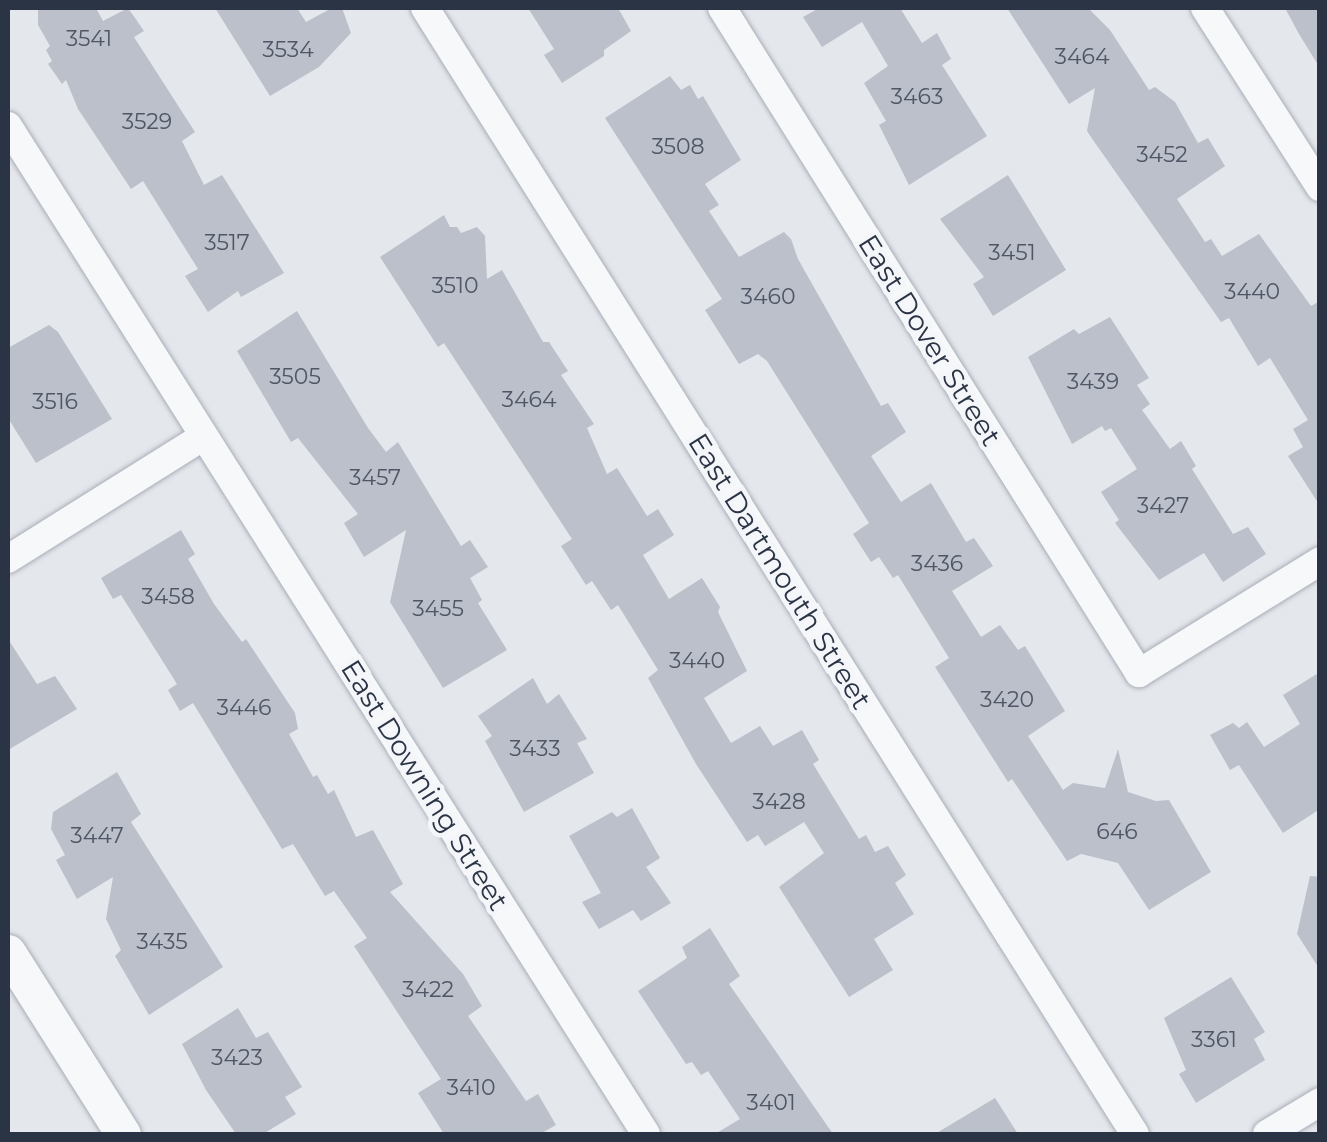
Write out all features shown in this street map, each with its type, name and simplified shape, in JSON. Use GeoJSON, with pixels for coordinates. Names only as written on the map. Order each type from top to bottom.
{"type":"FeatureCollection","features":[{"type":"Feature","properties":{"kind":"street","name":"East Dartmouth Street"},"geometry":{"type":"LineString","coordinates":[[425,8],[1135,1134]]}},
{"type":"Feature","properties":{"kind":"street","name":"East Dover Street"},"geometry":{"type":"LineString","coordinates":[[722,8],[1139,673],[1320,561]]}},
{"type":"Feature","properties":{"kind":"street"},"geometry":{"type":"LineString","coordinates":[[1205,8],[1320,186]]}},
{"type":"Feature","properties":{"kind":"street","name":"East Downing Street"},"geometry":{"type":"LineString","coordinates":[[8,126],[646,1134]]}},
{"type":"Feature","properties":{"kind":"street"},"geometry":{"type":"LineString","coordinates":[[8,559],[204,436]]}},
{"type":"Feature","properties":{"kind":"street"},"geometry":{"type":"LineString","coordinates":[[8,952],[122,1134]]}},
{"type":"Feature","properties":{"kind":"street"},"geometry":{"type":"LineString","coordinates":[[1267,1134],[1320,1102]]}},
{"type":"Feature","properties":{"kind":"building"},"geometry":{"type":"Polygon","coordinates":[[[38,8],[96,8],[103,21],[128,8],[144,31],[134,37],[195,132],[182,141],[204,185],[222,175],[284,273],[241,297],[238,291],[208,312],[185,276],[198,269],[143,181],[131,189],[78,109],[66,80],[62,84],[48,64],[52,61],[46,50],[50,46],[38,25],[38,8]]]}},
{"type":"Feature","properties":{"kind":"building"},"geometry":{"type":"Polygon","coordinates":[[[215,8],[297,8],[306,22],[332,8],[342,8],[351,33],[319,67],[270,96],[215,8]]]}},
{"type":"Feature","properties":{"kind":"building"},"geometry":{"type":"Polygon","coordinates":[[[528,8],[618,8],[631,31],[604,50],[604,56],[562,83],[544,55],[554,49],[528,8]]]}},
{"type":"Feature","properties":{"kind":"building"},"geometry":{"type":"Polygon","coordinates":[[[819,8],[900,8],[922,43],[937,33],[951,59],[942,65],[987,136],[909,185],[879,125],[886,121],[864,83],[888,66],[862,22],[822,47],[803,17],[819,8]]]}},
{"type":"Feature","properties":{"kind":"building"},"geometry":{"type":"Polygon","coordinates":[[[1007,8],[1088,8],[1110,30],[1149,90],[1155,87],[1175,102],[1198,143],[1208,138],[1225,166],[1177,199],[1205,242],[1211,239],[1222,256],[1259,234],[1311,306],[1320,301],[1320,506],[1288,456],[1303,447],[1293,429],[1308,420],[1270,358],[1258,366],[1229,318],[1221,322],[1087,131],[1095,88],[1069,104],[1007,8]]]}},
{"type":"Feature","properties":{"kind":"building"},"geometry":{"type":"Polygon","coordinates":[[[1285,8],[1320,8],[1320,68],[1299,34],[1285,8]]]}},
{"type":"Feature","properties":{"kind":"building"},"geometry":{"type":"Polygon","coordinates":[[[670,76],[681,90],[690,85],[698,99],[703,96],[741,160],[705,184],[719,205],[709,211],[739,257],[784,232],[791,239],[798,259],[881,406],[888,403],[906,432],[871,456],[901,502],[931,483],[966,542],[974,538],[993,566],[952,591],[981,637],[1000,625],[1018,650],[1025,646],[1065,711],[1028,736],[1063,790],[1073,783],[1105,788],[1118,749],[1128,792],[1156,801],[1169,800],[1211,872],[1149,910],[1118,863],[1081,854],[1067,861],[1012,779],[1008,782],[935,667],[949,658],[898,575],[893,578],[879,557],[871,562],[853,534],[869,523],[767,361],[758,354],[739,364],[705,310],[722,299],[605,118],[670,76]]]}},
{"type":"Feature","properties":{"kind":"building"},"geometry":{"type":"Polygon","coordinates":[[[1008,175],[1066,270],[993,316],[973,284],[984,277],[940,219],[1008,175]]]}},
{"type":"Feature","properties":{"kind":"building"},"geometry":{"type":"Polygon","coordinates":[[[444,215],[450,227],[457,227],[461,233],[477,227],[485,236],[487,279],[502,270],[543,342],[549,342],[568,371],[561,375],[594,424],[587,428],[607,474],[617,468],[647,516],[658,509],[674,535],[643,555],[669,599],[702,578],[720,607],[718,612],[747,671],[704,698],[731,743],[760,726],[773,746],[802,730],[819,760],[813,764],[859,839],[866,835],[875,852],[888,846],[906,875],[895,883],[914,914],[874,939],[893,970],[849,997],[779,887],[824,853],[804,822],[765,846],[758,835],[747,842],[696,764],[648,678],[658,670],[618,605],[611,610],[592,581],[586,585],[561,546],[572,539],[444,343],[438,347],[380,257],[444,215]]]}},
{"type":"Feature","properties":{"kind":"building"},"geometry":{"type":"Polygon","coordinates":[[[297,311],[368,428],[386,452],[398,442],[461,546],[470,540],[488,567],[470,578],[482,600],[478,603],[507,650],[443,688],[390,602],[406,530],[364,557],[344,523],[358,514],[298,438],[291,442],[237,351],[297,311]]]}},
{"type":"Feature","properties":{"kind":"building"},"geometry":{"type":"Polygon","coordinates":[[[1110,317],[1149,378],[1137,385],[1150,404],[1142,410],[1170,449],[1181,441],[1196,466],[1192,469],[1233,534],[1248,527],[1266,554],[1223,582],[1204,553],[1159,580],[1115,523],[1119,520],[1101,492],[1137,469],[1111,428],[1105,431],[1102,426],[1072,444],[1028,357],[1074,329],[1079,334],[1110,317]]]}},
{"type":"Feature","properties":{"kind":"building"},"geometry":{"type":"Polygon","coordinates":[[[49,325],[58,332],[112,419],[36,463],[8,418],[8,348],[49,325]]]}},
{"type":"Feature","properties":{"kind":"building"},"geometry":{"type":"Polygon","coordinates":[[[181,530],[195,554],[188,559],[214,604],[242,642],[246,639],[295,713],[298,729],[289,734],[313,777],[317,775],[328,794],[334,790],[356,837],[373,830],[403,884],[390,892],[463,974],[482,1006],[468,1016],[526,1101],[538,1094],[556,1125],[540,1134],[444,1134],[418,1093],[441,1079],[354,946],[367,938],[334,891],[325,896],[293,844],[282,849],[193,703],[180,711],[168,690],[177,684],[121,595],[113,599],[101,578],[181,530]]]}},
{"type":"Feature","properties":{"kind":"building"},"geometry":{"type":"Polygon","coordinates":[[[8,639],[37,684],[55,676],[77,709],[8,750],[8,639]]]}},
{"type":"Feature","properties":{"kind":"building"},"geometry":{"type":"Polygon","coordinates":[[[1320,672],[1320,809],[1283,833],[1239,765],[1230,770],[1210,735],[1233,723],[1239,728],[1247,722],[1264,747],[1300,724],[1283,695],[1320,672]]]}},
{"type":"Feature","properties":{"kind":"building"},"geometry":{"type":"Polygon","coordinates":[[[533,678],[547,704],[559,694],[587,739],[577,743],[594,773],[524,812],[485,741],[492,736],[478,716],[533,678]]]}},
{"type":"Feature","properties":{"kind":"building"},"geometry":{"type":"Polygon","coordinates":[[[117,772],[141,814],[131,822],[223,967],[149,1015],[115,956],[121,950],[106,919],[113,877],[77,899],[56,860],[65,855],[51,829],[53,812],[117,772]]]}},
{"type":"Feature","properties":{"kind":"building"},"geometry":{"type":"Polygon","coordinates":[[[632,808],[660,858],[646,867],[671,903],[641,921],[633,910],[599,929],[582,902],[601,893],[569,836],[612,812],[617,817],[632,808]]]}},
{"type":"Feature","properties":{"kind":"building"},"geometry":{"type":"Polygon","coordinates":[[[1310,876],[1320,877],[1320,970],[1297,934],[1310,876]]]}},
{"type":"Feature","properties":{"kind":"building"},"geometry":{"type":"Polygon","coordinates":[[[710,928],[740,976],[729,984],[833,1134],[715,1134],[740,1119],[708,1071],[701,1075],[692,1062],[686,1064],[638,991],[687,958],[682,947],[710,928]]]}},
{"type":"Feature","properties":{"kind":"building"},"geometry":{"type":"Polygon","coordinates":[[[1231,977],[1265,1032],[1254,1039],[1265,1060],[1196,1103],[1179,1074],[1186,1070],[1164,1018],[1231,977]]]}},
{"type":"Feature","properties":{"kind":"building"},"geometry":{"type":"Polygon","coordinates":[[[238,1008],[256,1038],[268,1032],[302,1087],[285,1097],[296,1114],[263,1134],[236,1134],[206,1090],[182,1044],[238,1008]]]}},
{"type":"Feature","properties":{"kind":"building"},"geometry":{"type":"Polygon","coordinates":[[[995,1098],[1018,1134],[935,1134],[995,1098]]]}}]}
